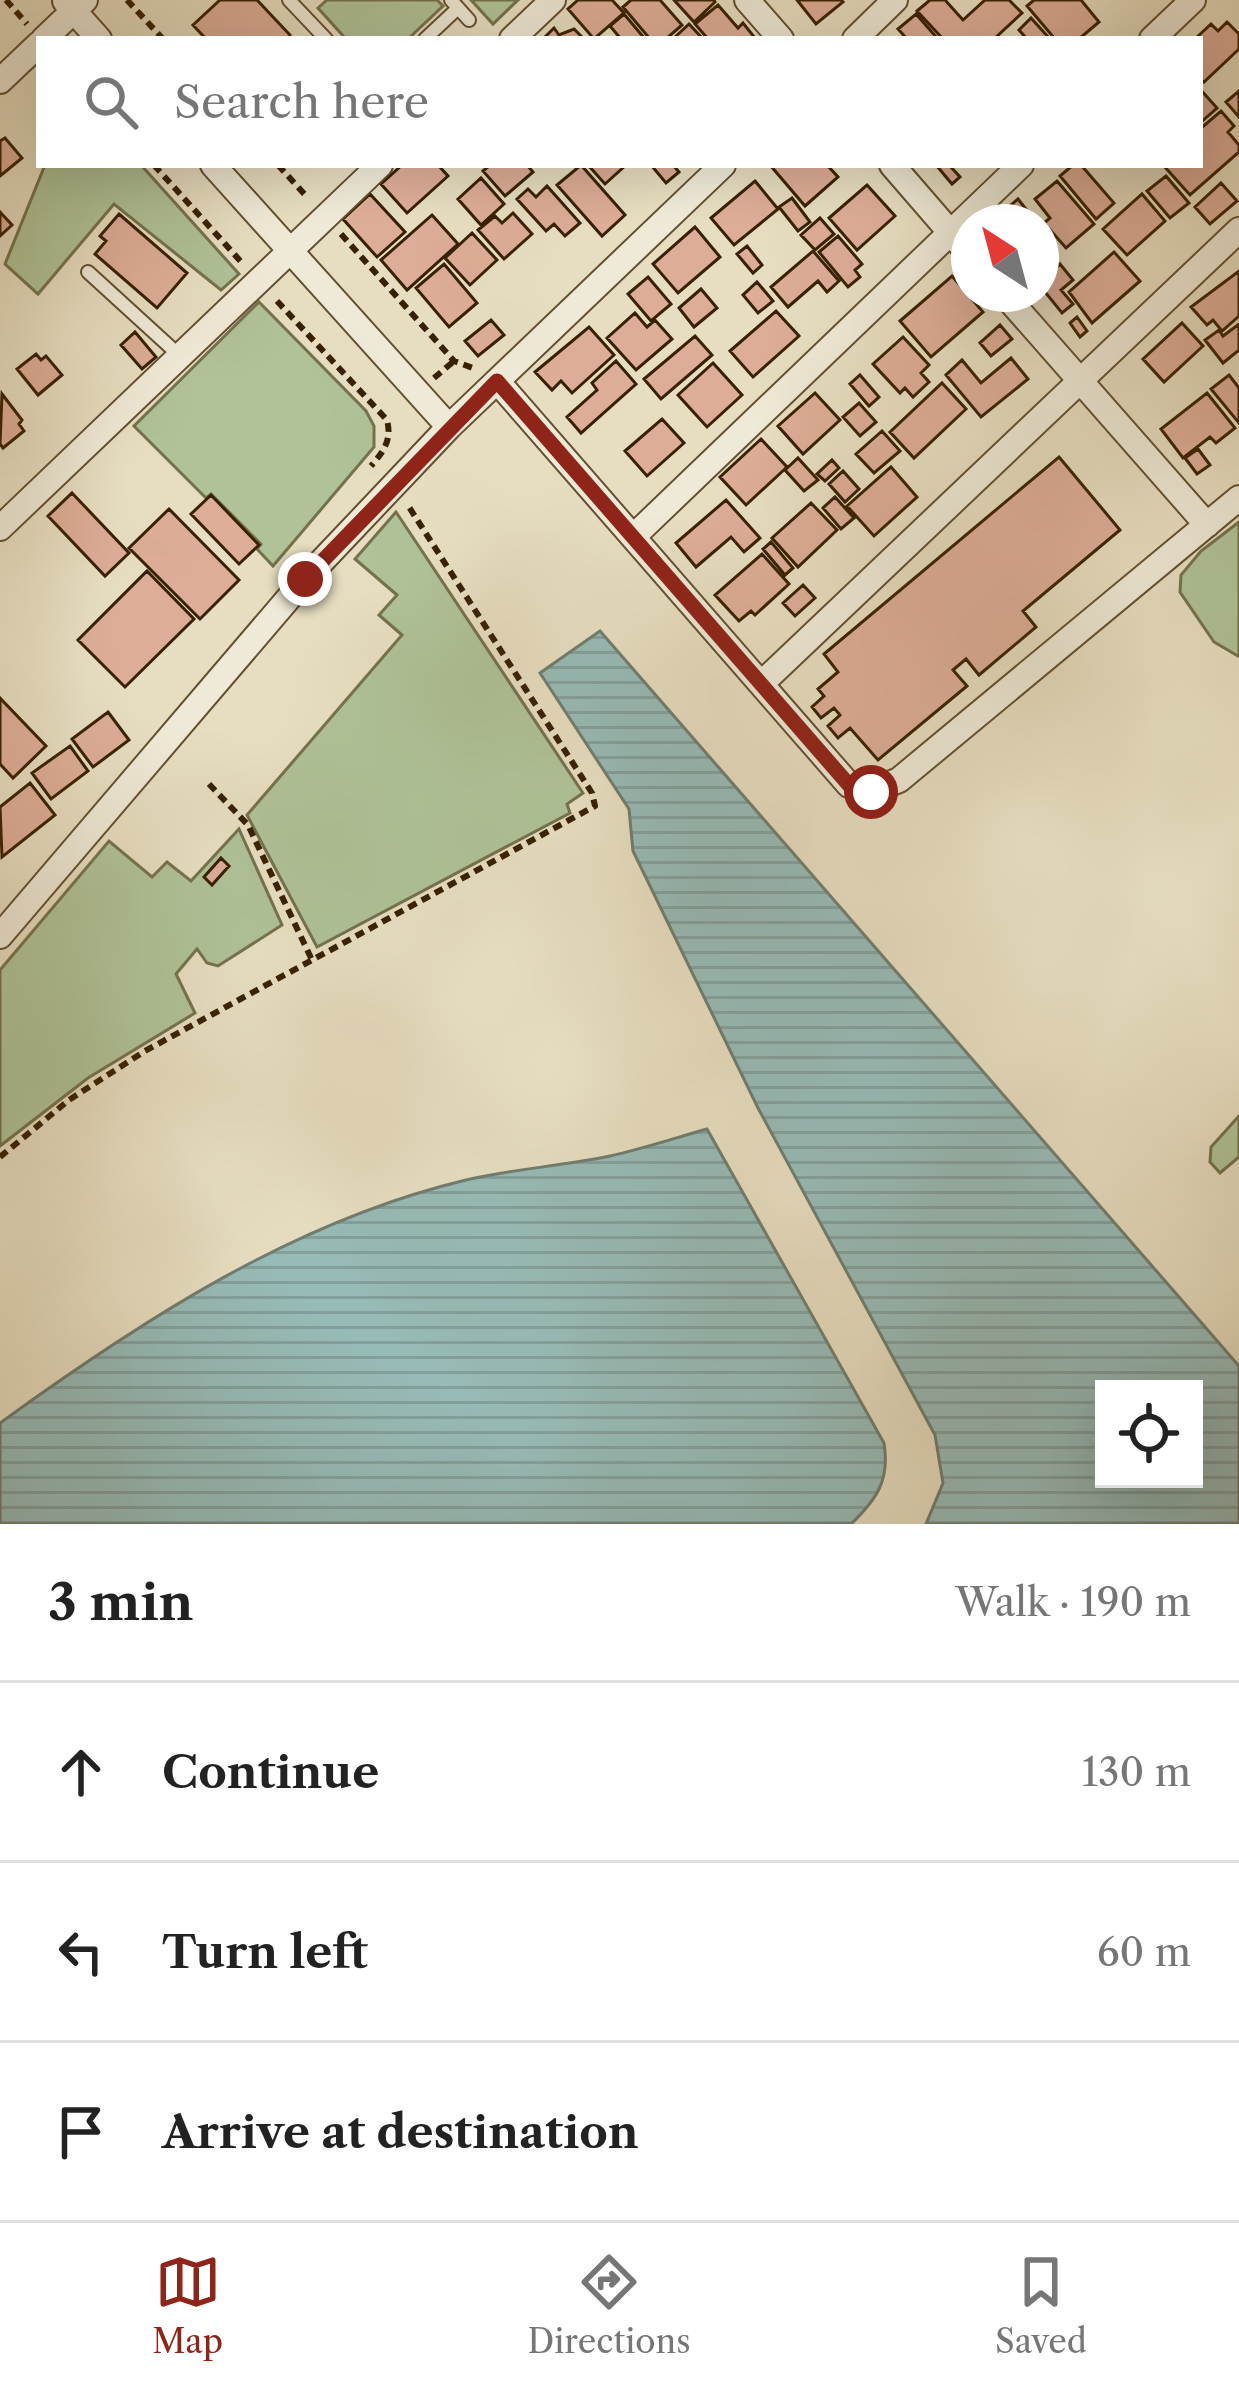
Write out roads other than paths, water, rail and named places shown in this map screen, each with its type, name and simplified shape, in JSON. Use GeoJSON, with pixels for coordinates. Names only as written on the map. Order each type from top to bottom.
{"type":"FeatureCollection","features":[{"type":"Feature","properties":{"kind":"street"},"geometry":{"type":"LineString","coordinates":[[515,36],[553,0]]}},
{"type":"Feature","properties":{"kind":"street"},"geometry":{"type":"LineString","coordinates":[[747,0],[779,36]]}},
{"type":"Feature","properties":{"kind":"street"},"geometry":{"type":"LineString","coordinates":[[857,36],[895,0]]}},
{"type":"Feature","properties":{"kind":"street"},"geometry":{"type":"LineString","coordinates":[[1155,36],[1193,0]]}},
{"type":"Feature","properties":{"kind":"street"},"geometry":{"type":"LineString","coordinates":[[45,36],[74,4],[97,36]]}},
{"type":"Feature","properties":{"kind":"street"},"geometry":{"type":"LineString","coordinates":[[0,81],[36,46]]}},
{"type":"Feature","properties":{"kind":"street"},"geometry":{"type":"LineString","coordinates":[[216,168],[448,428]]}},
{"type":"Feature","properties":{"kind":"street"},"geometry":{"type":"LineString","coordinates":[[0,528],[377,168]]}},
{"type":"Feature","properties":{"kind":"street"},"geometry":{"type":"LineString","coordinates":[[0,936],[305,579],[448,428],[488,374],[720,168]]}},
{"type":"Feature","properties":{"kind":"street"},"geometry":{"type":"LineString","coordinates":[[895,168],[950,232]]}},
{"type":"Feature","properties":{"kind":"street"},"geometry":{"type":"LineString","coordinates":[[633,537],[1018,168]]}},
{"type":"Feature","properties":{"kind":"street"},"geometry":{"type":"LineString","coordinates":[[761,684],[1239,230]]}},
{"type":"Feature","properties":{"kind":"street"},"geometry":{"type":"LineString","coordinates":[[1020,312],[1207,525]]}},
{"type":"Feature","properties":{"kind":"street"},"geometry":{"type":"LineString","coordinates":[[488,374],[849,785],[871,792],[899,780],[1239,498]]}},
{"type":"Feature","properties":{"kind":"lane"},"geometry":{"type":"LineString","coordinates":[[289,0],[323,36]]}},
{"type":"Feature","properties":{"kind":"lane"},"geometry":{"type":"LineString","coordinates":[[427,36],[454,4],[469,20]]}},
{"type":"Feature","properties":{"kind":"lane"},"geometry":{"type":"LineString","coordinates":[[88,272],[180,356]]}},
{"type":"Feature","properties":{"kind":"water"},"geometry":{"type":"Polygon","coordinates":[[[600,631],[1239,1366],[1239,1524],[926,1524],[943,1483],[935,1435],[758,1108],[633,851],[629,809],[540,673],[600,631]]]}},
{"type":"Feature","properties":{"kind":"water"},"geometry":{"type":"Polygon","coordinates":[[[707,1129],[884,1443],[880,1488],[851,1524],[0,1524],[0,1423],[108,1348],[221,1279],[340,1221],[402,1198],[484,1176],[610,1156],[707,1129]]]}}]}
